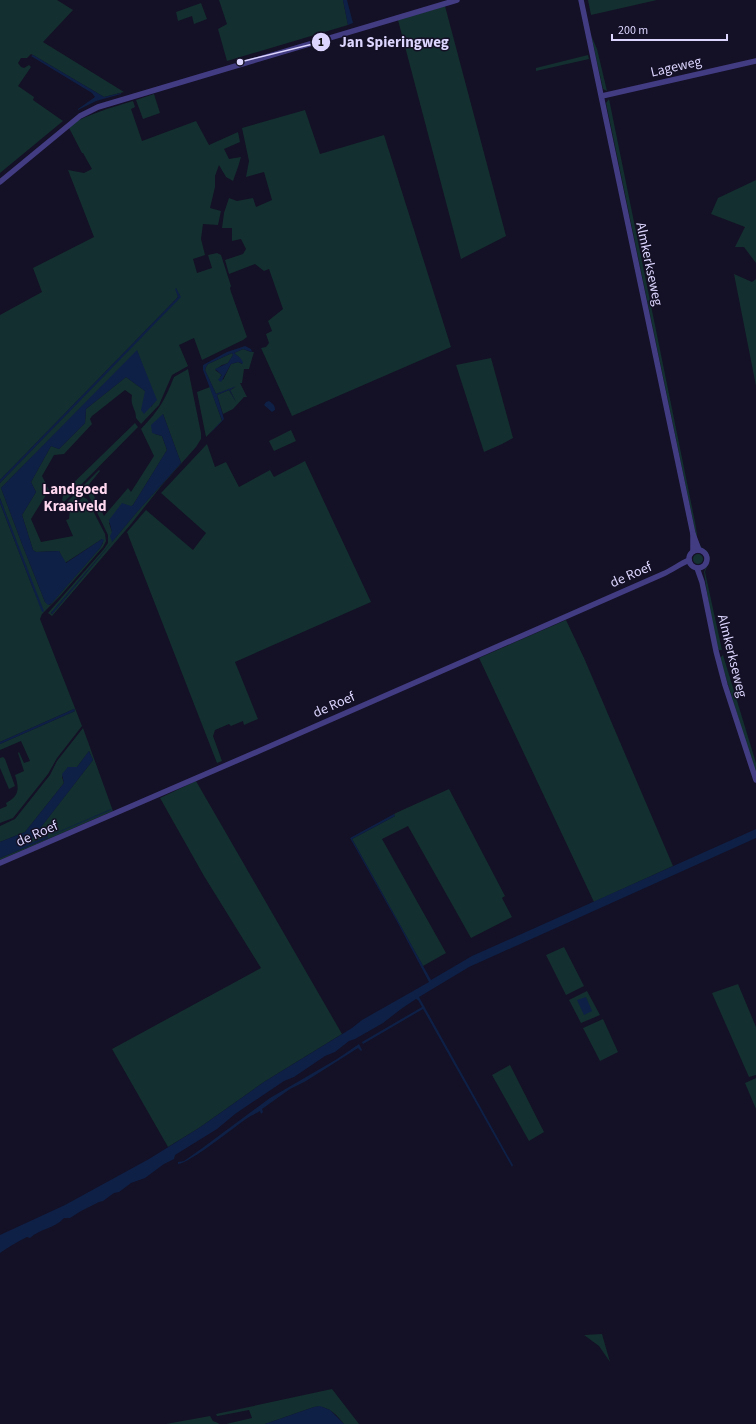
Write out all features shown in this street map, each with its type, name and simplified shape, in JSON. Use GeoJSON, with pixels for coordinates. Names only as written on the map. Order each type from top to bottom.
{"type":"FeatureCollection","features":[{"type":"Feature","properties":{"kind":"street"},"geometry":{"type":"LineString","coordinates":[[0,182],[80,116],[98,107],[457,0]]}},
{"type":"Feature","properties":{"kind":"street","name":"Almkerkseweg"},"geometry":{"type":"LineString","coordinates":[[581,0],[696,551]]}},
{"type":"Feature","properties":{"kind":"street","name":"Lageweg"},"geometry":{"type":"LineString","coordinates":[[602,96],[756,61]]}},
{"type":"Feature","properties":{"kind":"street"},"geometry":{"type":"LineString","coordinates":[[696,551],[704,553],[706,558],[705,564],[699,567],[690,562],[690,555],[696,551]]}},
{"type":"Feature","properties":{"kind":"street","name":"de Roef"},"geometry":{"type":"LineString","coordinates":[[0,862],[259,751],[676,568],[682,563],[690,562]]}},
{"type":"Feature","properties":{"kind":"street","name":"Almkerkseweg"},"geometry":{"type":"LineString","coordinates":[[699,567],[703,575],[702,582],[721,671],[756,780]]}},
{"type":"Feature","properties":{"kind":"green space"},"geometry":{"type":"Polygon","coordinates":[[[0,0],[57,0],[73,10],[43,42],[124,92],[104,97],[31,54],[27,58],[21,58],[18,63],[21,67],[24,68],[29,65],[31,67],[18,86],[34,97],[33,100],[63,121],[0,173],[0,0]]]}},
{"type":"Feature","properties":{"kind":"green space"},"geometry":{"type":"Polygon","coordinates":[[[219,0],[343,0],[348,25],[227,61],[218,29],[227,24],[219,0]]]}},
{"type":"Feature","properties":{"kind":"green space"},"geometry":{"type":"Polygon","coordinates":[[[588,0],[657,0],[591,15],[588,0]]]}},
{"type":"Feature","properties":{"kind":"green space"},"geometry":{"type":"Polygon","coordinates":[[[201,3],[207,19],[194,24],[192,16],[178,21],[176,12],[201,3]]]}},
{"type":"Feature","properties":{"kind":"green space"},"geometry":{"type":"Polygon","coordinates":[[[445,6],[506,236],[461,259],[398,20],[445,6]]]}},
{"type":"Feature","properties":{"kind":"green space"},"geometry":{"type":"Polygon","coordinates":[[[591,35],[597,49],[607,91],[603,89],[591,35]]]}},
{"type":"Feature","properties":{"kind":"green space"},"geometry":{"type":"Polygon","coordinates":[[[588,55],[589,59],[536,71],[536,68],[588,55]]]}},
{"type":"Feature","properties":{"kind":"green space"},"geometry":{"type":"Polygon","coordinates":[[[154,94],[160,113],[143,119],[136,100],[154,94]]]}},
{"type":"Feature","properties":{"kind":"green space"},"geometry":{"type":"Polygon","coordinates":[[[609,99],[695,522],[697,540],[606,103],[609,99]]]}},
{"type":"Feature","properties":{"kind":"green space"},"geometry":{"type":"Polygon","coordinates":[[[133,101],[135,107],[131,109],[142,141],[196,121],[209,145],[238,132],[240,142],[224,149],[229,159],[241,157],[233,181],[226,177],[219,165],[215,176],[215,187],[210,208],[221,211],[218,225],[203,224],[201,239],[205,255],[193,259],[197,273],[212,268],[208,255],[217,253],[221,255],[231,286],[231,292],[247,337],[202,360],[194,338],[179,345],[188,366],[172,375],[159,405],[141,424],[136,418],[132,395],[125,390],[92,416],[90,419],[92,424],[64,454],[54,455],[42,476],[49,490],[31,519],[41,542],[73,536],[66,520],[69,519],[70,509],[73,508],[83,497],[87,499],[105,534],[106,541],[103,547],[42,614],[40,619],[82,726],[57,758],[48,774],[13,818],[0,823],[0,809],[7,806],[6,803],[14,798],[18,788],[15,775],[24,771],[18,753],[19,752],[24,763],[30,761],[21,741],[0,750],[0,744],[75,711],[74,709],[0,742],[0,503],[43,612],[0,498],[0,483],[180,297],[176,288],[178,297],[0,480],[0,315],[42,292],[33,268],[94,237],[68,170],[84,173],[92,169],[68,126],[91,115],[133,101]],[[137,351],[1,488],[45,602],[50,605],[103,543],[102,539],[65,563],[59,551],[36,552],[33,550],[22,515],[36,492],[31,482],[51,446],[59,449],[85,423],[86,409],[126,377],[145,391],[151,407],[156,400],[137,351]]]}},
{"type":"Feature","properties":{"kind":"green space"},"geometry":{"type":"Polygon","coordinates":[[[305,110],[320,154],[384,135],[451,347],[292,416],[261,348],[266,347],[269,343],[266,334],[272,331],[268,321],[283,309],[269,269],[264,271],[255,264],[229,274],[225,260],[243,254],[246,249],[241,239],[232,241],[232,228],[222,228],[224,213],[229,198],[237,201],[253,198],[256,207],[272,200],[264,172],[246,177],[249,161],[242,128],[305,110]]]}},
{"type":"Feature","properties":{"kind":"green space"},"geometry":{"type":"Polygon","coordinates":[[[756,180],[756,263],[744,247],[735,247],[745,227],[711,214],[718,198],[756,180]]]}},
{"type":"Feature","properties":{"kind":"green space"},"geometry":{"type":"Polygon","coordinates":[[[734,274],[752,282],[756,279],[756,386],[734,274]]]}},
{"type":"Feature","properties":{"kind":"green space"},"geometry":{"type":"Polygon","coordinates":[[[243,349],[254,352],[249,369],[244,369],[242,383],[240,383],[247,397],[244,397],[233,409],[223,414],[217,395],[229,390],[236,402],[230,390],[236,387],[216,394],[205,370],[208,364],[232,353],[233,355],[228,363],[215,370],[222,375],[220,377],[223,380],[231,364],[238,362],[242,364],[239,357],[234,353],[243,349]]]}},
{"type":"Feature","properties":{"kind":"green space"},"geometry":{"type":"Polygon","coordinates":[[[491,358],[513,438],[484,452],[456,365],[491,358]]]}},
{"type":"Feature","properties":{"kind":"green space"},"geometry":{"type":"Polygon","coordinates":[[[188,369],[201,439],[196,447],[162,485],[131,524],[52,616],[48,613],[108,543],[108,535],[89,496],[89,489],[104,516],[128,488],[131,492],[154,456],[141,429],[160,405],[174,377],[188,369]],[[163,414],[155,434],[162,436],[167,450],[133,505],[109,523],[112,532],[112,542],[181,463],[163,414]],[[112,542],[51,613],[52,614],[112,542]]]}},
{"type":"Feature","properties":{"kind":"green space"},"geometry":{"type":"Polygon","coordinates":[[[210,387],[222,421],[206,437],[197,392],[210,387]]]}},
{"type":"Feature","properties":{"kind":"green space"},"geometry":{"type":"Polygon","coordinates":[[[135,423],[138,427],[64,502],[62,500],[64,492],[135,423]]]}},
{"type":"Feature","properties":{"kind":"green space"},"geometry":{"type":"Polygon","coordinates":[[[291,430],[296,441],[274,451],[269,441],[291,430]]]}},
{"type":"Feature","properties":{"kind":"green space"},"geometry":{"type":"Polygon","coordinates":[[[207,444],[215,467],[226,462],[239,487],[270,470],[274,477],[305,461],[371,602],[235,662],[258,719],[244,725],[243,721],[231,726],[229,724],[215,730],[213,736],[222,761],[217,763],[127,532],[146,510],[193,550],[206,533],[161,493],[207,444]]]}},
{"type":"Feature","properties":{"kind":"green space"},"geometry":{"type":"Polygon","coordinates":[[[99,470],[100,471],[72,505],[69,505],[68,501],[99,470]]]}},
{"type":"Feature","properties":{"kind":"green space"},"geometry":{"type":"Polygon","coordinates":[[[698,542],[702,548],[707,551],[710,558],[705,572],[722,650],[718,649],[711,619],[704,572],[708,562],[708,557],[707,553],[700,547],[698,542]]]}},
{"type":"Feature","properties":{"kind":"green space"},"geometry":{"type":"Polygon","coordinates":[[[696,554],[700,554],[703,559],[700,564],[696,564],[693,561],[693,557],[696,554]]]}},
{"type":"Feature","properties":{"kind":"green space"},"geometry":{"type":"Polygon","coordinates":[[[566,620],[584,658],[673,866],[594,902],[479,658],[566,620]]]}},
{"type":"Feature","properties":{"kind":"green space"},"geometry":{"type":"Polygon","coordinates":[[[723,655],[756,763],[756,776],[720,658],[723,655]]]}},
{"type":"Feature","properties":{"kind":"green space"},"geometry":{"type":"Polygon","coordinates":[[[83,728],[113,811],[0,860],[0,858],[48,838],[48,836],[27,845],[93,760],[89,751],[77,767],[68,767],[62,777],[64,783],[25,832],[0,842],[0,826],[15,819],[50,775],[57,761],[83,728]]]}},
{"type":"Feature","properties":{"kind":"green space"},"geometry":{"type":"Polygon","coordinates":[[[3,757],[15,786],[9,789],[0,768],[0,758],[3,757]]]}},
{"type":"Feature","properties":{"kind":"green space"},"geometry":{"type":"Polygon","coordinates":[[[196,781],[342,1034],[264,1082],[199,1128],[168,1147],[112,1049],[261,968],[204,876],[160,798],[196,781]]]}},
{"type":"Feature","properties":{"kind":"green space"},"geometry":{"type":"Polygon","coordinates":[[[449,789],[505,896],[502,898],[512,917],[471,938],[408,826],[382,839],[446,953],[423,966],[352,839],[395,816],[394,814],[449,789]]]}},
{"type":"Feature","properties":{"kind":"green space"},"geometry":{"type":"Polygon","coordinates":[[[564,947],[584,986],[566,995],[546,955],[564,947]]]}},
{"type":"Feature","properties":{"kind":"green space"},"geometry":{"type":"Polygon","coordinates":[[[738,984],[756,1027],[756,1075],[749,1077],[712,993],[738,984]]]}},
{"type":"Feature","properties":{"kind":"green space"},"geometry":{"type":"Polygon","coordinates":[[[587,991],[600,1015],[581,1023],[569,1000],[587,991]]]}},
{"type":"Feature","properties":{"kind":"green space"},"geometry":{"type":"Polygon","coordinates":[[[603,1019],[618,1052],[600,1061],[583,1028],[603,1019]]]}},
{"type":"Feature","properties":{"kind":"green space"},"geometry":{"type":"Polygon","coordinates":[[[510,1065],[544,1132],[529,1141],[492,1075],[510,1065]]]}},
{"type":"Feature","properties":{"kind":"green space"},"geometry":{"type":"Polygon","coordinates":[[[756,1078],[756,1109],[745,1083],[756,1078]]]}},
{"type":"Feature","properties":{"kind":"green space"},"geometry":{"type":"Polygon","coordinates":[[[602,1334],[610,1362],[599,1346],[584,1335],[602,1334]]]}},
{"type":"Feature","properties":{"kind":"green space"},"geometry":{"type":"Polygon","coordinates":[[[332,1389],[359,1424],[344,1424],[331,1411],[323,1407],[314,1407],[265,1424],[226,1424],[252,1418],[249,1410],[218,1416],[216,1414],[332,1389]]]}},
{"type":"Feature","properties":{"kind":"green space"},"geometry":{"type":"Polygon","coordinates":[[[210,1416],[213,1421],[219,1424],[166,1424],[210,1416]]]}},
{"type":"Feature","properties":{"kind":"water"},"geometry":{"type":"Polygon","coordinates":[[[343,0],[347,0],[353,23],[348,25],[343,0]]]}},
{"type":"Feature","properties":{"kind":"water"},"geometry":{"type":"Polygon","coordinates":[[[33,55],[104,97],[121,94],[96,101],[78,110],[95,97],[92,93],[31,56],[33,55]]]}},
{"type":"Feature","properties":{"kind":"water"},"geometry":{"type":"Polygon","coordinates":[[[176,288],[181,297],[0,483],[0,480],[178,297],[176,288]]]}},
{"type":"Feature","properties":{"kind":"water"},"geometry":{"type":"Polygon","coordinates":[[[245,346],[251,349],[252,352],[243,349],[234,353],[241,359],[243,364],[238,362],[231,364],[221,382],[218,380],[222,375],[215,369],[228,363],[233,355],[232,353],[208,364],[206,367],[205,370],[216,394],[236,386],[230,390],[236,402],[229,390],[217,395],[224,419],[208,436],[222,420],[203,370],[203,365],[227,352],[245,346]]]}},
{"type":"Feature","properties":{"kind":"water"},"geometry":{"type":"Polygon","coordinates":[[[137,350],[157,400],[144,414],[141,410],[145,391],[126,377],[86,409],[85,423],[59,449],[51,446],[31,482],[36,492],[22,515],[33,550],[36,552],[59,551],[66,563],[102,539],[104,540],[100,548],[52,603],[48,605],[45,602],[1,488],[137,350]]]}},
{"type":"Feature","properties":{"kind":"water"},"geometry":{"type":"Polygon","coordinates":[[[269,401],[275,407],[275,410],[272,412],[264,405],[269,401]]]}},
{"type":"Feature","properties":{"kind":"water"},"geometry":{"type":"Polygon","coordinates":[[[163,414],[181,463],[112,542],[110,536],[112,532],[109,520],[122,503],[131,506],[133,505],[167,450],[162,436],[152,433],[151,425],[163,414]]]}},
{"type":"Feature","properties":{"kind":"water"},"geometry":{"type":"Polygon","coordinates":[[[0,498],[44,611],[43,612],[0,503],[0,498]]]}},
{"type":"Feature","properties":{"kind":"water"},"geometry":{"type":"Polygon","coordinates":[[[112,542],[52,614],[51,613],[112,542]]]}},
{"type":"Feature","properties":{"kind":"water"},"geometry":{"type":"Polygon","coordinates":[[[74,709],[75,711],[0,744],[0,742],[74,709]]]}},
{"type":"Feature","properties":{"kind":"water"},"geometry":{"type":"Polygon","coordinates":[[[89,751],[93,760],[28,844],[48,836],[48,838],[0,858],[0,842],[25,832],[64,783],[62,774],[68,767],[77,767],[89,751]]]}},
{"type":"Feature","properties":{"kind":"water"},"geometry":{"type":"Polygon","coordinates":[[[111,810],[52,835],[53,834],[111,810]]]}},
{"type":"Feature","properties":{"kind":"water"},"geometry":{"type":"Polygon","coordinates":[[[394,814],[395,816],[352,839],[431,980],[472,956],[756,829],[756,838],[469,967],[419,997],[513,1165],[512,1167],[423,1009],[363,1044],[362,1042],[422,1007],[416,999],[383,1023],[349,1041],[335,1052],[325,1056],[294,1077],[284,1081],[235,1114],[217,1129],[175,1155],[174,1159],[164,1164],[145,1178],[131,1183],[103,1201],[70,1218],[64,1218],[60,1222],[30,1238],[27,1237],[23,1239],[0,1253],[0,1235],[65,1205],[149,1159],[199,1128],[264,1082],[352,1028],[362,1020],[429,982],[350,838],[394,814]]]}},
{"type":"Feature","properties":{"kind":"water"},"geometry":{"type":"Polygon","coordinates":[[[586,997],[592,1011],[584,1015],[577,1000],[586,997]]]}},
{"type":"Feature","properties":{"kind":"water"},"geometry":{"type":"Polygon","coordinates":[[[359,1044],[362,1050],[361,1051],[358,1048],[306,1081],[290,1089],[262,1109],[263,1112],[261,1114],[260,1111],[249,1117],[192,1158],[178,1164],[178,1162],[184,1161],[270,1098],[337,1059],[359,1044]]]}},
{"type":"Feature","properties":{"kind":"water"},"geometry":{"type":"Polygon","coordinates":[[[320,1406],[330,1410],[344,1424],[265,1424],[314,1407],[320,1406]]]}},
{"type":"Feature","properties":{"kind":"place","name":"Jan Spieringweg"},"geometry":{"type":"Point","coordinates":[240,62]}},
{"type":"Feature","properties":{"kind":"district","name":"Landgoed Kraaiveld"},"geometry":{"type":"Point","coordinates":[75,498]}}]}
